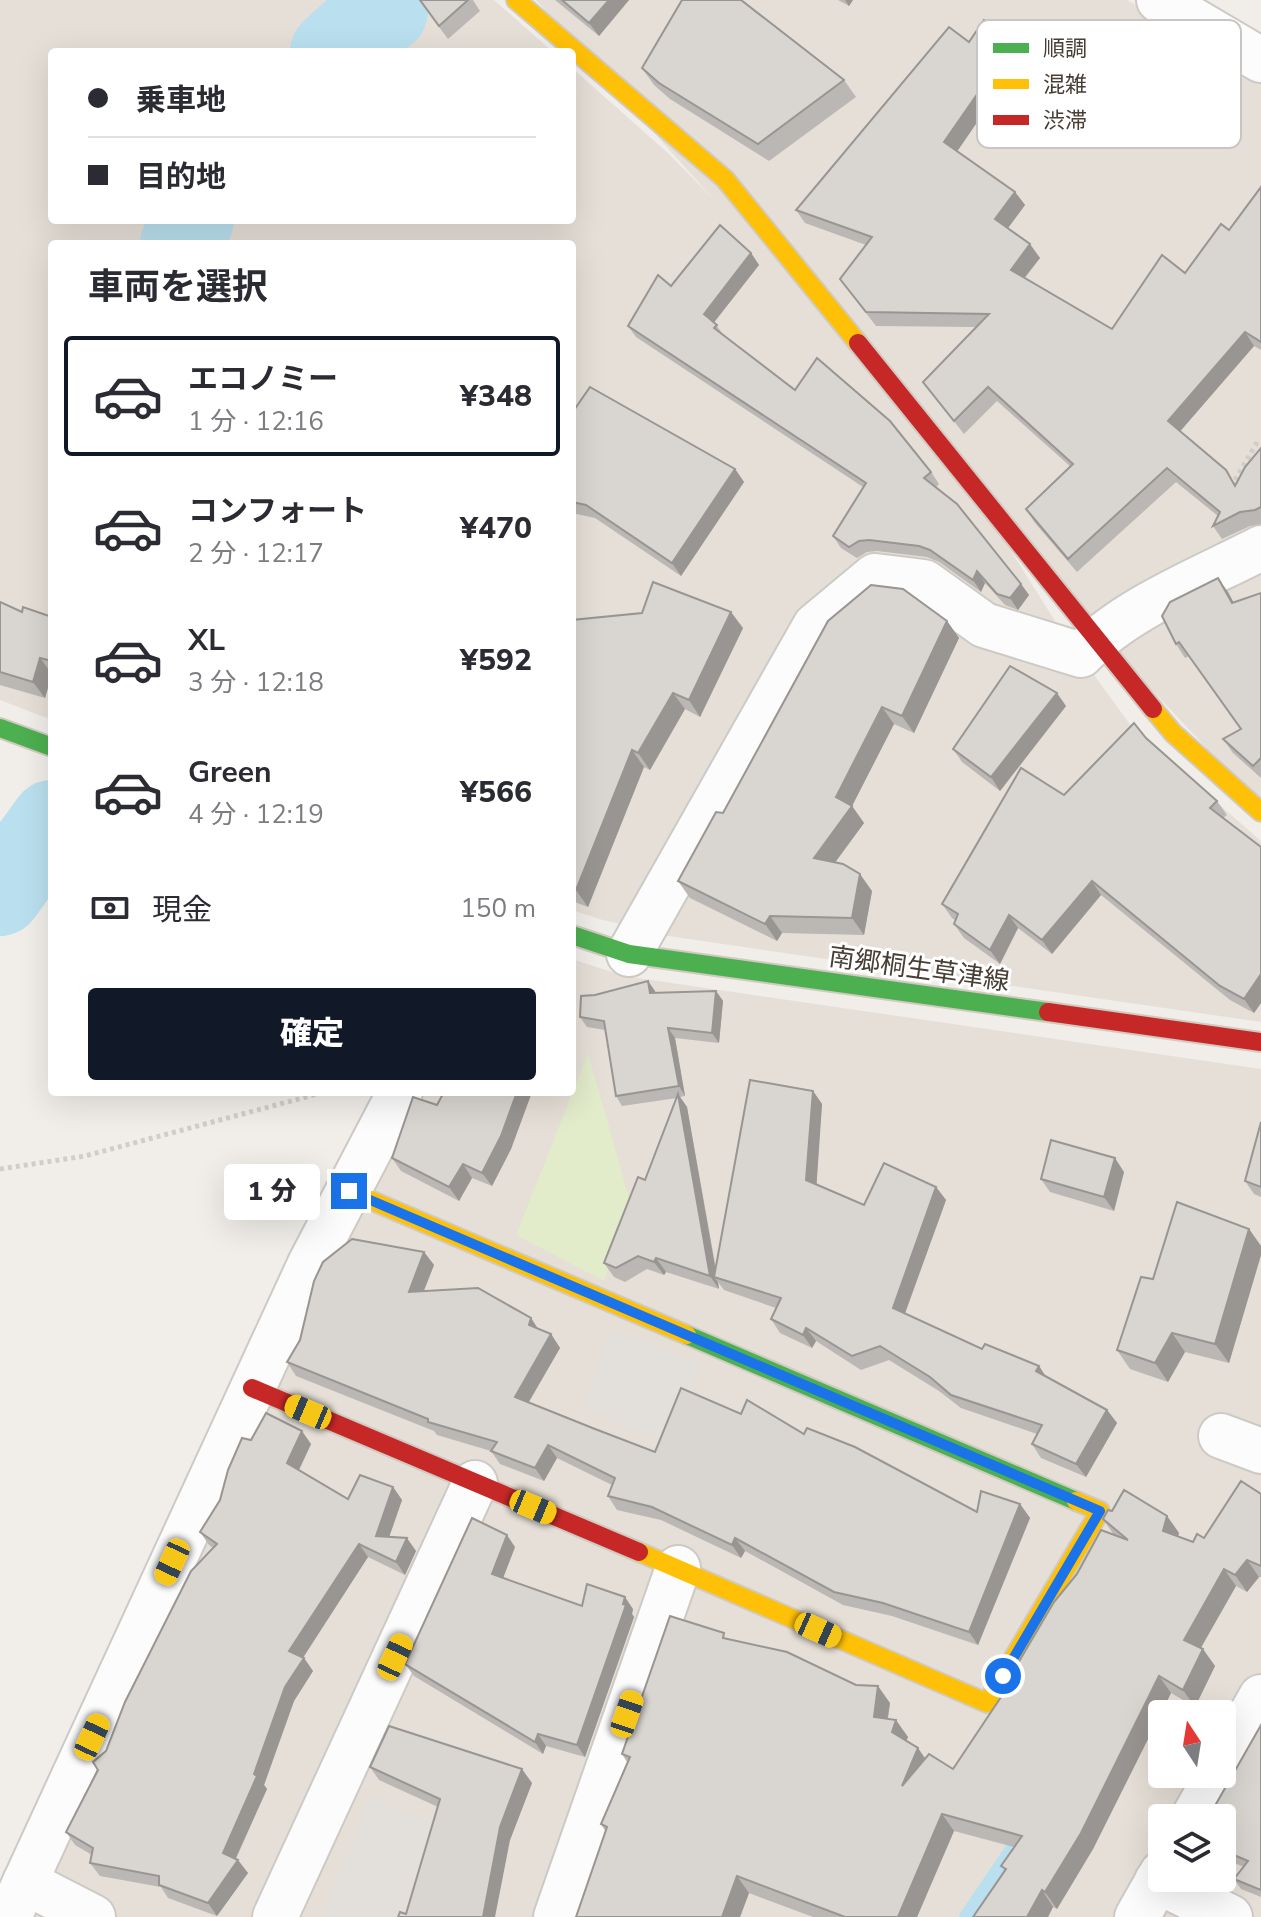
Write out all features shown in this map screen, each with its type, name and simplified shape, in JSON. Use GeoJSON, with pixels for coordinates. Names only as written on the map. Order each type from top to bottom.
{"type":"FeatureCollection","features":[{"type":"Feature","properties":{"kind":"street"},"geometry":{"type":"LineString","coordinates":[[516,0],[572,48]]}},
{"type":"Feature","properties":{"kind":"street"},"geometry":{"type":"LineString","coordinates":[[1159,0],[1193,20]]}},
{"type":"Feature","properties":{"kind":"street"},"geometry":{"type":"LineString","coordinates":[[1241,48],[1261,60]]}},
{"type":"Feature","properties":{"kind":"street"},"geometry":{"type":"LineString","coordinates":[[576,51],[725,179],[1173,733],[1261,812]]}},
{"type":"Feature","properties":{"kind":"street"},"geometry":{"type":"LineString","coordinates":[[629,954],[815,626],[875,576],[924,582],[984,625],[1081,655],[1098,638],[1153,604],[1261,548]]}},
{"type":"Feature","properties":{"kind":"street"},"geometry":{"type":"LineString","coordinates":[[0,728],[48,746]]}},
{"type":"Feature","properties":{"kind":"street","name":"南郷桐生草津線"},"geometry":{"type":"LineString","coordinates":[[576,936],[629,954],[1261,1042]]}},
{"type":"Feature","properties":{"kind":"street"},"geometry":{"type":"LineString","coordinates":[[93,1917],[17,1900],[310,1264],[398,1096]]}},
{"type":"Feature","properties":{"kind":"street"},"geometry":{"type":"LineString","coordinates":[[252,1388],[987,1703],[1100,1511],[349,1191]]}},
{"type":"Feature","properties":{"kind":"street"},"geometry":{"type":"LineString","coordinates":[[1221,1436],[1261,1451]]}},
{"type":"Feature","properties":{"kind":"street"},"geometry":{"type":"LineString","coordinates":[[275,1917],[475,1483]]}},
{"type":"Feature","properties":{"kind":"street"},"geometry":{"type":"LineString","coordinates":[[556,1917],[678,1568]]}},
{"type":"Feature","properties":{"kind":"street"},"geometry":{"type":"LineString","coordinates":[[1236,1741],[1261,1697]]}},
{"type":"Feature","properties":{"kind":"street"},"geometry":{"type":"LineString","coordinates":[[1158,1892],[1230,1917]]}},
{"type":"Feature","properties":{"kind":"path"},"geometry":{"type":"LineString","coordinates":[[0,1169],[85,1156],[310,1096]]}},
{"type":"Feature","properties":{"kind":"shaded area"},"geometry":{"type":"Polygon","coordinates":[[[0,0],[494,0],[548,48],[48,48],[48,224],[576,224],[576,72],[669,154],[924,413],[1055,621],[1134,730],[1261,841],[1261,1022],[668,936],[576,911],[576,240],[48,240],[48,718],[0,700],[0,0]]]}},
{"type":"Feature","properties":{"kind":"shaded area"},"geometry":{"type":"Polygon","coordinates":[[[536,0],[1127,0],[1161,20],[977,20],[977,148],[1241,148],[1241,67],[1261,79],[1261,806],[1121,657],[536,0]]]}},
{"type":"Feature","properties":{"kind":"shaded area"},"geometry":{"type":"Polygon","coordinates":[[[576,960],[624,976],[1261,1069],[1261,1917],[26,1917],[171,1600],[415,1096],[576,1096],[576,960]]]}},
{"type":"Feature","properties":{"kind":"shaded area"},"geometry":{"type":"Polygon","coordinates":[[[612,1331],[702,1366],[667,1444],[582,1407],[612,1331]]]}},
{"type":"Feature","properties":{"kind":"shaded area"},"geometry":{"type":"Polygon","coordinates":[[[371,1796],[433,1824],[400,1917],[322,1917],[371,1796]]]}},
{"type":"Feature","properties":{"kind":"green space"},"geometry":{"type":"Polygon","coordinates":[[[588,1053],[630,1201],[604,1281],[516,1235],[571,1096],[576,1096],[576,1083],[588,1053]]]}},
{"type":"Feature","properties":{"kind":"building"},"geometry":{"type":"Polygon","coordinates":[[[420,0],[468,0],[439,26],[420,0]]]}},
{"type":"Feature","properties":{"kind":"building"},"geometry":{"type":"Polygon","coordinates":[[[562,0],[609,0],[589,23],[562,0]]]}},
{"type":"Feature","properties":{"kind":"building"},"geometry":{"type":"Polygon","coordinates":[[[682,0],[741,0],[844,80],[758,144],[659,83],[642,68],[682,0]]]}},
{"type":"Feature","properties":{"kind":"building"},"geometry":{"type":"Polygon","coordinates":[[[949,27],[969,42],[977,30],[977,94],[944,142],[1015,192],[995,219],[1030,244],[1011,270],[1112,329],[1162,255],[1185,273],[1221,224],[1229,230],[1261,187],[1261,342],[1245,332],[1168,421],[1226,470],[1235,486],[1245,467],[1261,448],[1261,507],[1240,512],[1213,526],[1220,512],[1167,468],[1068,559],[1026,509],[1073,464],[988,387],[954,421],[923,382],[989,314],[866,312],[840,279],[872,237],[796,210],[949,27]]]}},
{"type":"Feature","properties":{"kind":"building"},"geometry":{"type":"Polygon","coordinates":[[[720,225],[751,253],[704,314],[717,325],[714,328],[795,390],[817,358],[890,421],[931,472],[924,478],[957,504],[1021,584],[1010,598],[997,594],[977,571],[973,580],[930,550],[919,546],[869,540],[849,547],[833,536],[866,483],[628,326],[658,275],[671,286],[720,225]]]}},
{"type":"Feature","properties":{"kind":"building"},"geometry":{"type":"Polygon","coordinates":[[[590,387],[735,469],[672,563],[586,505],[576,503],[576,407],[590,387]]]}},
{"type":"Feature","properties":{"kind":"building"},"geometry":{"type":"Polygon","coordinates":[[[1218,578],[1232,603],[1261,593],[1261,758],[1253,766],[1223,739],[1241,729],[1179,642],[1176,644],[1162,616],[1170,602],[1218,578]]]}},
{"type":"Feature","properties":{"kind":"building"},"geometry":{"type":"Polygon","coordinates":[[[653,582],[731,612],[689,700],[673,693],[638,753],[632,750],[576,890],[576,620],[642,613],[653,582]]]}},
{"type":"Feature","properties":{"kind":"building"},"geometry":{"type":"Polygon","coordinates":[[[871,585],[903,589],[947,621],[902,716],[882,707],[836,797],[852,806],[814,858],[843,864],[860,874],[852,918],[770,916],[765,924],[678,881],[716,812],[723,813],[828,621],[871,585]]]}},
{"type":"Feature","properties":{"kind":"building"},"geometry":{"type":"Polygon","coordinates":[[[0,602],[22,612],[23,607],[48,616],[48,660],[40,658],[33,682],[0,672],[0,602]]]}},
{"type":"Feature","properties":{"kind":"building"},"geometry":{"type":"Polygon","coordinates":[[[1010,666],[1057,693],[991,777],[953,749],[1010,666]]]}},
{"type":"Feature","properties":{"kind":"building"},"geometry":{"type":"Polygon","coordinates":[[[1134,723],[1146,738],[1217,801],[1210,808],[1261,847],[1261,974],[1244,999],[1220,986],[1092,881],[1042,940],[1009,915],[990,950],[954,924],[958,914],[942,904],[1021,768],[1064,795],[1134,723]]]}},
{"type":"Feature","properties":{"kind":"building"},"geometry":{"type":"Polygon","coordinates":[[[648,981],[650,993],[716,991],[712,1033],[668,1028],[679,1086],[616,1096],[604,1021],[580,1017],[581,996],[648,981]]]}},
{"type":"Feature","properties":{"kind":"building"},"geometry":{"type":"Polygon","coordinates":[[[750,1080],[813,1091],[806,1180],[864,1205],[884,1163],[936,1187],[893,1308],[982,1349],[985,1344],[1039,1366],[1036,1371],[1107,1410],[1076,1464],[1032,1444],[1042,1425],[951,1395],[930,1377],[880,1346],[852,1356],[806,1328],[803,1335],[771,1319],[781,1298],[714,1277],[750,1080]]]}},
{"type":"Feature","properties":{"kind":"building"},"geometry":{"type":"Polygon","coordinates":[[[678,1094],[710,1276],[656,1258],[654,1262],[638,1256],[616,1268],[604,1263],[638,1177],[645,1180],[678,1094]]]}},
{"type":"Feature","properties":{"kind":"building"},"geometry":{"type":"Polygon","coordinates":[[[442,1096],[516,1096],[501,1136],[482,1173],[463,1164],[449,1187],[392,1158],[413,1097],[437,1105],[442,1096]]]}},
{"type":"Feature","properties":{"kind":"building"},"geometry":{"type":"Polygon","coordinates":[[[1261,1122],[1261,1187],[1245,1181],[1261,1122]]]}},
{"type":"Feature","properties":{"kind":"building"},"geometry":{"type":"Polygon","coordinates":[[[1051,1140],[1115,1158],[1104,1197],[1041,1179],[1051,1140]]]}},
{"type":"Feature","properties":{"kind":"building"},"geometry":{"type":"Polygon","coordinates":[[[1177,1202],[1249,1229],[1215,1344],[1172,1333],[1155,1363],[1117,1350],[1141,1277],[1153,1279],[1177,1202]]]}},
{"type":"Feature","properties":{"kind":"building"},"geometry":{"type":"Polygon","coordinates":[[[352,1239],[424,1252],[409,1292],[478,1288],[531,1318],[529,1325],[551,1334],[515,1397],[595,1429],[655,1452],[681,1388],[741,1414],[747,1400],[804,1434],[807,1428],[855,1447],[977,1512],[981,1491],[1020,1504],[969,1632],[883,1603],[834,1592],[735,1538],[732,1545],[652,1507],[608,1496],[615,1478],[548,1445],[535,1468],[491,1451],[497,1442],[428,1422],[428,1419],[287,1362],[300,1340],[314,1281],[323,1262],[352,1239]]]}},
{"type":"Feature","properties":{"kind":"building"},"geometry":{"type":"Polygon","coordinates":[[[266,1413],[302,1431],[287,1463],[348,1499],[360,1475],[393,1487],[376,1536],[407,1538],[396,1562],[359,1544],[289,1651],[304,1658],[285,1687],[254,1774],[257,1776],[223,1853],[238,1860],[208,1903],[159,1885],[159,1876],[90,1863],[93,1848],[66,1832],[98,1770],[93,1762],[106,1751],[125,1702],[191,1571],[217,1544],[200,1532],[220,1500],[228,1470],[242,1438],[251,1440],[266,1413]]]}},
{"type":"Feature","properties":{"kind":"building"},"geometry":{"type":"Polygon","coordinates":[[[1241,1481],[1261,1494],[1261,1566],[1247,1560],[1235,1575],[1224,1569],[1184,1640],[1203,1649],[1183,1690],[1159,1676],[1081,1833],[1027,1917],[973,1917],[1006,1869],[1001,1866],[1022,1836],[942,1814],[898,1917],[845,1917],[737,1876],[722,1917],[576,1917],[607,1827],[601,1824],[630,1757],[622,1754],[670,1616],[724,1633],[723,1638],[787,1652],[856,1685],[878,1686],[874,1717],[896,1720],[892,1732],[918,1748],[902,1786],[929,1754],[953,1769],[1007,1688],[1004,1687],[1054,1602],[1077,1574],[1101,1530],[1128,1540],[1103,1519],[1108,1510],[1112,1511],[1124,1490],[1167,1516],[1163,1531],[1193,1542],[1197,1534],[1204,1538],[1241,1481]]]}},
{"type":"Feature","properties":{"kind":"building"},"geometry":{"type":"Polygon","coordinates":[[[472,1518],[507,1535],[492,1574],[582,1606],[587,1584],[625,1597],[623,1604],[626,1605],[577,1745],[538,1734],[535,1742],[405,1664],[472,1518]]]}},
{"type":"Feature","properties":{"kind":"building"},"geometry":{"type":"Polygon","coordinates":[[[1261,1725],[1261,1890],[1236,1880],[1248,1861],[1236,1856],[1236,1804],[1216,1804],[1225,1788],[1236,1788],[1236,1769],[1261,1725]]]}},
{"type":"Feature","properties":{"kind":"building"},"geometry":{"type":"Polygon","coordinates":[[[389,1726],[522,1769],[500,1827],[483,1917],[398,1917],[400,1912],[406,1914],[440,1799],[370,1767],[389,1726]]]}},
{"type":"Feature","properties":{"kind":"waterway"},"geometry":{"type":"LineString","coordinates":[[336,48],[355,31],[386,11]]}},
{"type":"Feature","properties":{"kind":"waterway"},"geometry":{"type":"LineString","coordinates":[[184,240],[190,224]]}},
{"type":"Feature","properties":{"kind":"waterway"},"geometry":{"type":"LineString","coordinates":[[0,894],[48,828]]}},
{"type":"Feature","properties":{"kind":"waterway"},"geometry":{"type":"LineString","coordinates":[[966,1917],[1023,1833]]}},
{"type":"Feature","properties":{"kind":"traffic: fast"},"geometry":{"type":"LineString","coordinates":[[0,728],[48,746]]}},
{"type":"Feature","properties":{"kind":"traffic: fast"},"geometry":{"type":"LineString","coordinates":[[576,936],[629,954],[1048,1012]]}},
{"type":"Feature","properties":{"kind":"traffic: fast"},"geometry":{"type":"LineString","coordinates":[[687,1335],[1076,1501]]}},
{"type":"Feature","properties":{"kind":"traffic: slow"},"geometry":{"type":"LineString","coordinates":[[516,0],[572,48]]}},
{"type":"Feature","properties":{"kind":"traffic: slow"},"geometry":{"type":"LineString","coordinates":[[576,51],[725,179],[858,343]]}},
{"type":"Feature","properties":{"kind":"traffic: slow"},"geometry":{"type":"LineString","coordinates":[[1153,709],[1173,733],[1261,812]]}},
{"type":"Feature","properties":{"kind":"traffic: slow"},"geometry":{"type":"LineString","coordinates":[[349,1191],[687,1335]]}},
{"type":"Feature","properties":{"kind":"traffic: slow"},"geometry":{"type":"LineString","coordinates":[[639,1552],[987,1703],[1100,1511],[1076,1501]]}},
{"type":"Feature","properties":{"kind":"traffic: jam"},"geometry":{"type":"LineString","coordinates":[[858,343],[1153,709]]}},
{"type":"Feature","properties":{"kind":"traffic: jam"},"geometry":{"type":"LineString","coordinates":[[1048,1012],[1261,1042]]}},
{"type":"Feature","properties":{"kind":"traffic: jam"},"geometry":{"type":"LineString","coordinates":[[252,1388],[639,1552]]}},
{"type":"Feature","properties":{"kind":"route"},"geometry":{"type":"LineString","coordinates":[[349,1191],[1100,1511],[1003,1676]]}}]}
